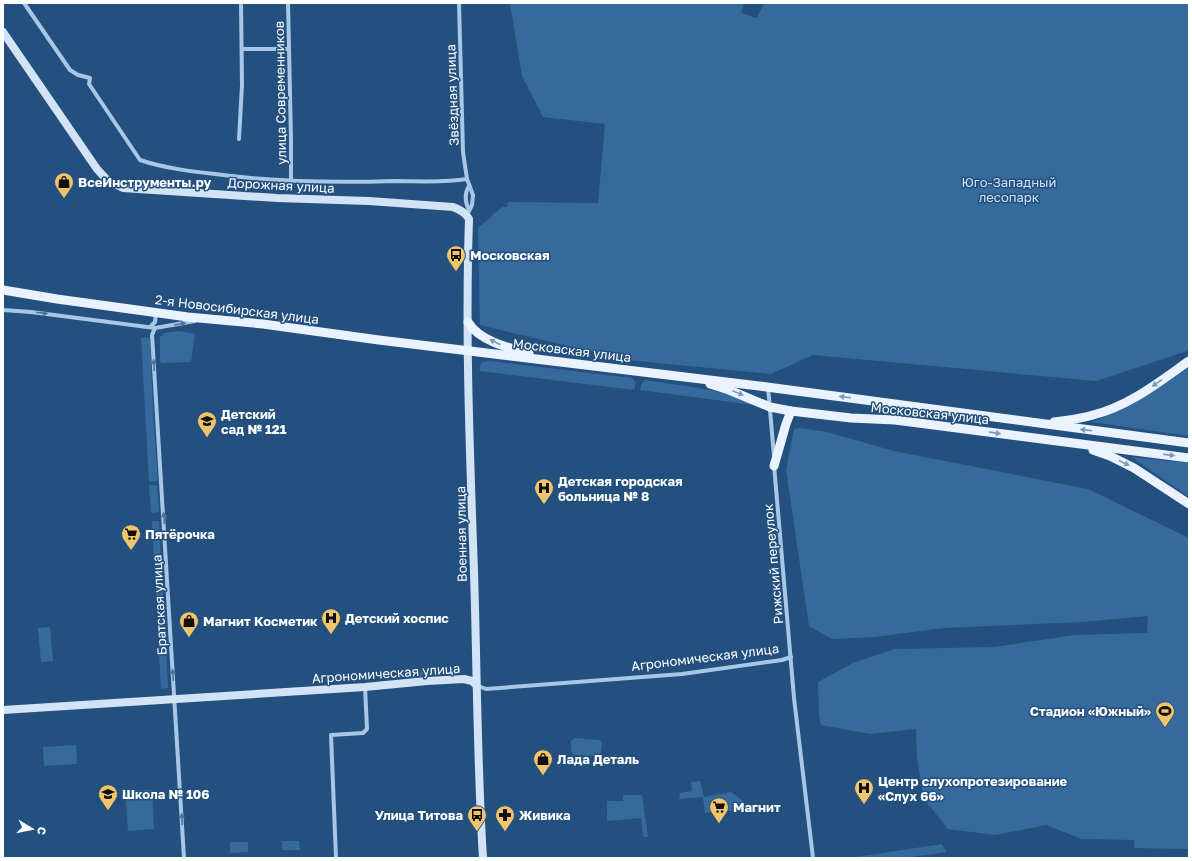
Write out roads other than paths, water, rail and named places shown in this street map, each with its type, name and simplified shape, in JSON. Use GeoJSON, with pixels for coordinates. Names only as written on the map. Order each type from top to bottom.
{"type":"FeatureCollection","features":[{"type":"Feature","properties":{"kind":"main road","name":"2-я Новосибирская улица"},"geometry":{"type":"LineString","coordinates":[[3,290],[156,313],[263,324],[468,350]]}},
{"type":"Feature","properties":{"kind":"main road"},"geometry":{"type":"LineString","coordinates":[[468,322],[475,332],[504,347],[538,355],[545,360]]}},
{"type":"Feature","properties":{"kind":"main road","name":"Московская улица"},"geometry":{"type":"LineString","coordinates":[[468,350],[768,387],[1189,443]]}},
{"type":"Feature","properties":{"kind":"main road"},"geometry":{"type":"LineString","coordinates":[[1044,423],[1094,415],[1121,404],[1153,386],[1189,361]]}},
{"type":"Feature","properties":{"kind":"main road","name":"Московская улица"},"geometry":{"type":"LineString","coordinates":[[673,376],[729,390],[770,407],[791,411],[852,418],[895,420],[1189,458]]}},
{"type":"Feature","properties":{"kind":"main road"},"geometry":{"type":"LineString","coordinates":[[774,466],[791,411]]}},
{"type":"Feature","properties":{"kind":"main road"},"geometry":{"type":"LineString","coordinates":[[1075,444],[1110,456],[1134,468],[1189,504]]}},
{"type":"Feature","properties":{"kind":"street"},"geometry":{"type":"LineString","coordinates":[[24,3],[70,70],[78,75],[90,78],[89,84],[140,160],[180,170],[233,177],[291,182],[372,182],[467,179]]}},
{"type":"Feature","properties":{"kind":"street"},"geometry":{"type":"LineString","coordinates":[[239,139],[242,49],[241,3]]}},
{"type":"Feature","properties":{"kind":"street","name":"улица Современников"},"geometry":{"type":"LineString","coordinates":[[288,3],[291,182]]}},
{"type":"Feature","properties":{"kind":"street","name":"Звёздная улица"},"geometry":{"type":"LineString","coordinates":[[459,3],[463,152],[467,179],[473,195]]}},
{"type":"Feature","properties":{"kind":"street","name":"Дорожная улица"},"geometry":{"type":"LineString","coordinates":[[3,32],[97,169],[108,181],[123,188],[277,198],[369,201],[453,207],[468,212]]}},
{"type":"Feature","properties":{"kind":"street"},"geometry":{"type":"LineString","coordinates":[[242,49],[289,48]]}},
{"type":"Feature","properties":{"kind":"street","name":"Военная улица"},"geometry":{"type":"LineString","coordinates":[[469,186],[466,191],[466,204],[469,219],[468,350],[476,634],[476,685],[483,858]]}},
{"type":"Feature","properties":{"kind":"street","name":"Военная улица"},"geometry":{"type":"LineString","coordinates":[[468,212],[472,205],[473,195]]}},
{"type":"Feature","properties":{"kind":"street"},"geometry":{"type":"LineString","coordinates":[[3,310],[31,312],[149,328],[204,319]]}},
{"type":"Feature","properties":{"kind":"street"},"geometry":{"type":"LineString","coordinates":[[149,328],[155,322],[156,313]]}},
{"type":"Feature","properties":{"kind":"street","name":"Братская улица"},"geometry":{"type":"LineString","coordinates":[[155,328],[152,335],[184,858]]}},
{"type":"Feature","properties":{"kind":"street","name":"Рижский переулок"},"geometry":{"type":"LineString","coordinates":[[768,387],[790,657],[813,858]]}},
{"type":"Feature","properties":{"kind":"street","name":"Агрономическая улица"},"geometry":{"type":"LineString","coordinates":[[3,710],[366,687],[464,679],[472,681],[476,685],[486,689],[682,674],[782,660],[790,657]]}},
{"type":"Feature","properties":{"kind":"street"},"geometry":{"type":"LineString","coordinates":[[336,858],[332,735],[363,733],[367,729],[366,687]]}},
{"type":"Feature","properties":{"kind":"place","name":"ВсеИнструменты.ру"},"geometry":{"type":"Point","coordinates":[64,199]}},
{"type":"Feature","properties":{"kind":"place","name":"Московская"},"geometry":{"type":"Point","coordinates":[456,272]}},
{"type":"Feature","properties":{"kind":"place","name":"Детский сад № 121"},"geometry":{"type":"Point","coordinates":[207,438]}},
{"type":"Feature","properties":{"kind":"place","name":"Детская городская больница № 8"},"geometry":{"type":"Point","coordinates":[544,505]}},
{"type":"Feature","properties":{"kind":"place","name":"Пятёрочка"},"geometry":{"type":"Point","coordinates":[131,551]}},
{"type":"Feature","properties":{"kind":"place","name":"Детский хоспис"},"geometry":{"type":"Point","coordinates":[331,635]}},
{"type":"Feature","properties":{"kind":"place","name":"Магнит Косметик"},"geometry":{"type":"Point","coordinates":[189,638]}},
{"type":"Feature","properties":{"kind":"place","name":"Стадион «Южный»"},"geometry":{"type":"Point","coordinates":[1165,728]}},
{"type":"Feature","properties":{"kind":"place","name":"Лада Деталь"},"geometry":{"type":"Point","coordinates":[543,776]}},
{"type":"Feature","properties":{"kind":"place","name":"Центр слухопротезирование «Слух 66»"},"geometry":{"type":"Point","coordinates":[864,805]}},
{"type":"Feature","properties":{"kind":"place","name":"Школа № 106"},"geometry":{"type":"Point","coordinates":[108,811]}},
{"type":"Feature","properties":{"kind":"place","name":"Магнит"},"geometry":{"type":"Point","coordinates":[719,824]}},
{"type":"Feature","properties":{"kind":"place","name":"Улица Титова"},"geometry":{"type":"Point","coordinates":[477,832]}},
{"type":"Feature","properties":{"kind":"place","name":"Живика"},"geometry":{"type":"Point","coordinates":[505,832]}},
{"type":"Feature","properties":{"kind":"park label","name":"Юго-Западный лесопарк"},"geometry":{"type":"Point","coordinates":[1009,190]}}]}
